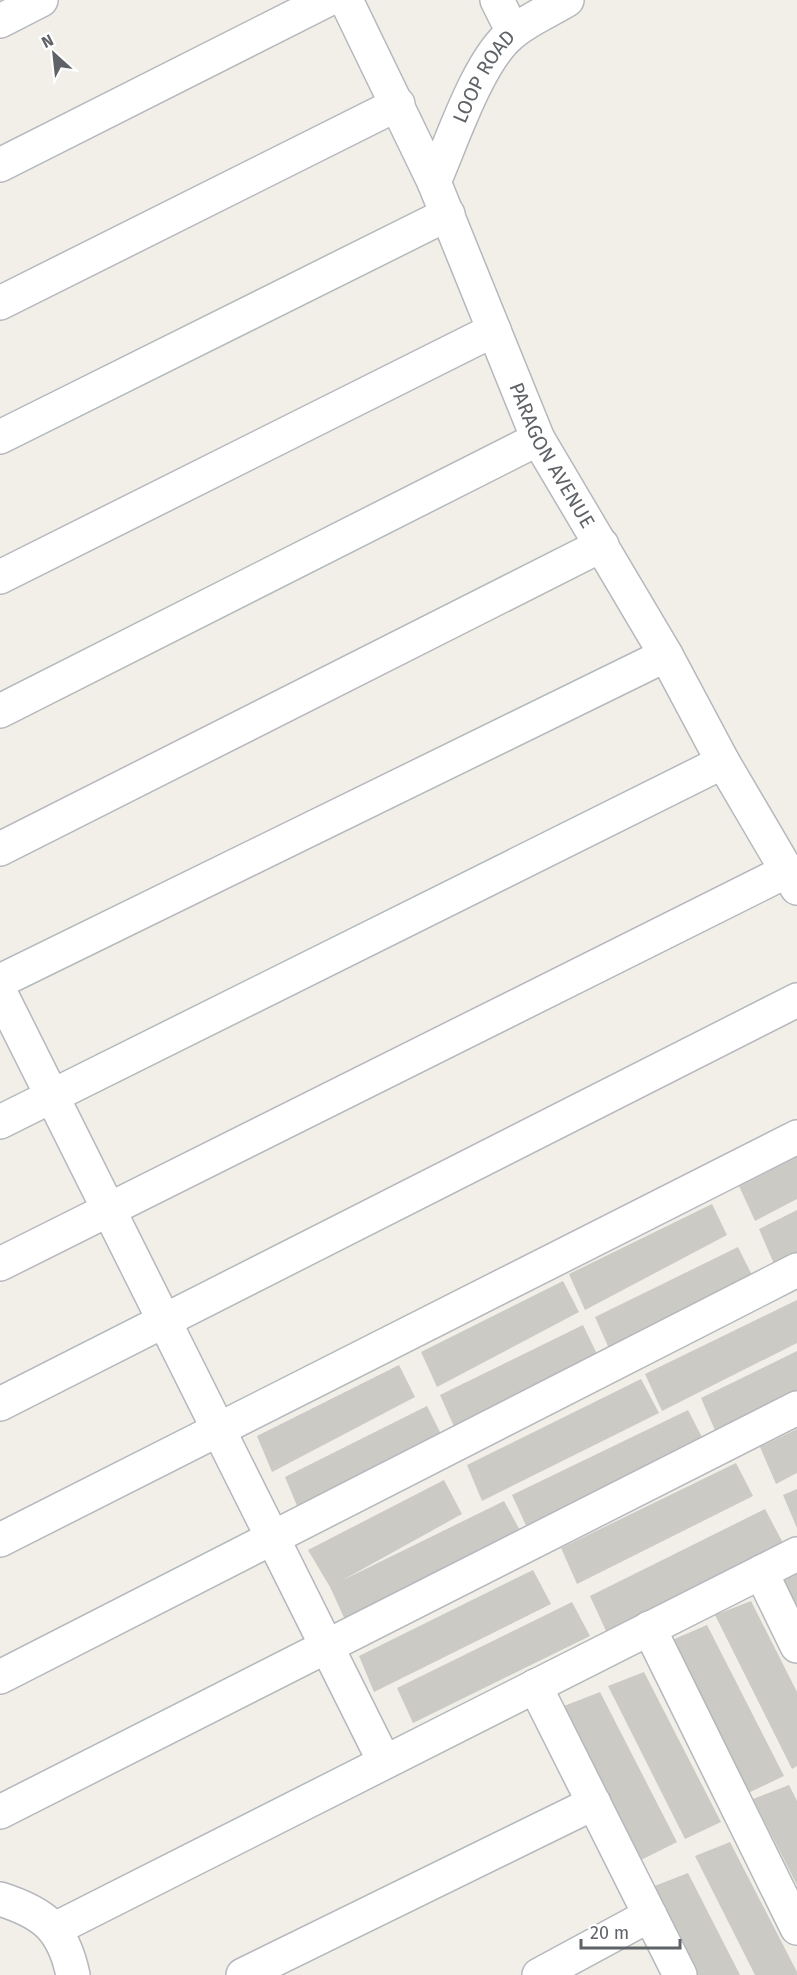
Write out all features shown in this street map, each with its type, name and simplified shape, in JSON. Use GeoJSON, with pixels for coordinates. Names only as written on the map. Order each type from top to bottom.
{"type":"FeatureCollection","features":[{"type":"Feature","properties":{"kind":"street"},"geometry":{"type":"LineString","coordinates":[[0,21],[41,0]]}},
{"type":"Feature","properties":{"kind":"street"},"geometry":{"type":"LineString","coordinates":[[0,165],[327,0]]}},
{"type":"Feature","properties":{"kind":"street","name":"PARAGON AVENUE"},"geometry":{"type":"LineString","coordinates":[[346,0],[398,104],[448,214],[538,439],[666,655],[723,762],[792,880]]}},
{"type":"Feature","properties":{"kind":"street"},"geometry":{"type":"LineString","coordinates":[[497,0],[513,32]]}},
{"type":"Feature","properties":{"kind":"street","name":"LOOP ROAD"},"geometry":{"type":"LineString","coordinates":[[434,182],[485,67],[501,43],[513,32],[567,0]]}},
{"type":"Feature","properties":{"kind":"street"},"geometry":{"type":"LineString","coordinates":[[0,303],[398,104]]}},
{"type":"Feature","properties":{"kind":"street"},"geometry":{"type":"LineString","coordinates":[[0,437],[448,214]]}},
{"type":"Feature","properties":{"kind":"street"},"geometry":{"type":"LineString","coordinates":[[0,577],[494,330]]}},
{"type":"Feature","properties":{"kind":"street"},"geometry":{"type":"LineString","coordinates":[[0,711],[538,439]]}},
{"type":"Feature","properties":{"kind":"street"},"geometry":{"type":"LineString","coordinates":[[0,849],[602,545]]}},
{"type":"Feature","properties":{"kind":"street"},"geometry":{"type":"LineString","coordinates":[[0,981],[666,655]]}},
{"type":"Feature","properties":{"kind":"street"},"geometry":{"type":"LineString","coordinates":[[0,1122],[723,762]]}},
{"type":"Feature","properties":{"kind":"street"},"geometry":{"type":"LineString","coordinates":[[0,1263],[108,1208],[792,880]]}},
{"type":"Feature","properties":{"kind":"street"},"geometry":{"type":"LineString","coordinates":[[0,992],[384,1761]]}},
{"type":"Feature","properties":{"kind":"street"},"geometry":{"type":"LineString","coordinates":[[0,1404],[797,1000]]}},
{"type":"Feature","properties":{"kind":"street"},"geometry":{"type":"LineString","coordinates":[[0,1540],[797,1137]]}},
{"type":"Feature","properties":{"kind":"street"},"geometry":{"type":"LineString","coordinates":[[0,1677],[797,1270]]}},
{"type":"Feature","properties":{"kind":"street"},"geometry":{"type":"LineString","coordinates":[[0,1812],[797,1408]]}},
{"type":"Feature","properties":{"kind":"street"},"geometry":{"type":"LineString","coordinates":[[55,1929],[797,1554]]}},
{"type":"Feature","properties":{"kind":"street"},"geometry":{"type":"LineString","coordinates":[[761,1572],[797,1646]]}},
{"type":"Feature","properties":{"kind":"street"},"geometry":{"type":"LineString","coordinates":[[650,1628],[797,1928]]}},
{"type":"Feature","properties":{"kind":"street"},"geometry":{"type":"LineString","coordinates":[[535,1686],[680,1975]]}},
{"type":"Feature","properties":{"kind":"street"},"geometry":{"type":"LineString","coordinates":[[243,1975],[594,1803]]}},
{"type":"Feature","properties":{"kind":"street"},"geometry":{"type":"LineString","coordinates":[[0,1899],[31,1908],[55,1929],[70,1962],[73,1975]]}},
{"type":"Feature","properties":{"kind":"street"},"geometry":{"type":"LineString","coordinates":[[539,1975],[650,1915]]}},
{"type":"Feature","properties":{"kind":"building"},"geometry":{"type":"Polygon","coordinates":[[[797,1157],[797,1199],[755,1221],[739,1186],[797,1157]]]}},
{"type":"Feature","properties":{"kind":"building"},"geometry":{"type":"Polygon","coordinates":[[[712,1204],[727,1235],[585,1310],[569,1274],[712,1204]]]}},
{"type":"Feature","properties":{"kind":"building"},"geometry":{"type":"Polygon","coordinates":[[[797,1210],[797,1252],[774,1264],[759,1229],[797,1210]]]}},
{"type":"Feature","properties":{"kind":"building"},"geometry":{"type":"Polygon","coordinates":[[[738,1247],[753,1277],[611,1353],[595,1317],[738,1247]]]}},
{"type":"Feature","properties":{"kind":"building"},"geometry":{"type":"Polygon","coordinates":[[[563,1281],[579,1312],[437,1387],[421,1352],[563,1281]]]}},
{"type":"Feature","properties":{"kind":"building"},"geometry":{"type":"Polygon","coordinates":[[[797,1300],[797,1343],[662,1411],[645,1374],[797,1300]]]}},
{"type":"Feature","properties":{"kind":"building"},"geometry":{"type":"Polygon","coordinates":[[[583,1325],[598,1356],[456,1431],[440,1395],[583,1325]]]}},
{"type":"Feature","properties":{"kind":"building"},"geometry":{"type":"Polygon","coordinates":[[[797,1351],[797,1394],[717,1435],[701,1398],[797,1351]]]}},
{"type":"Feature","properties":{"kind":"building"},"geometry":{"type":"Polygon","coordinates":[[[399,1365],[415,1397],[272,1472],[257,1436],[399,1365]]]}},
{"type":"Feature","properties":{"kind":"building"},"geometry":{"type":"Polygon","coordinates":[[[641,1379],[659,1413],[482,1501],[467,1465],[641,1379]]]}},
{"type":"Feature","properties":{"kind":"building"},"geometry":{"type":"Polygon","coordinates":[[[427,1406],[443,1438],[300,1513],[285,1477],[427,1406]]]}},
{"type":"Feature","properties":{"kind":"building"},"geometry":{"type":"Polygon","coordinates":[[[688,1410],[705,1443],[529,1532],[512,1495],[688,1410]]]}},
{"type":"Feature","properties":{"kind":"building"},"geometry":{"type":"Polygon","coordinates":[[[797,1429],[797,1473],[776,1484],[760,1447],[797,1429]]]}},
{"type":"Feature","properties":{"kind":"building"},"geometry":{"type":"Polygon","coordinates":[[[736,1463],[753,1496],[577,1584],[561,1548],[736,1463]]]}},
{"type":"Feature","properties":{"kind":"building"},"geometry":{"type":"Polygon","coordinates":[[[444,1480],[462,1514],[341,1581],[504,1501],[522,1534],[346,1622],[330,1587],[308,1550],[444,1480]]]}},
{"type":"Feature","properties":{"kind":"building"},"geometry":{"type":"Polygon","coordinates":[[[797,1489],[797,1528],[783,1495],[797,1489]]]}},
{"type":"Feature","properties":{"kind":"building"},"geometry":{"type":"Polygon","coordinates":[[[765,1509],[783,1543],[606,1631],[590,1596],[765,1509]]]}},
{"type":"Feature","properties":{"kind":"building"},"geometry":{"type":"Polygon","coordinates":[[[533,1570],[551,1604],[374,1692],[359,1656],[533,1570]]]}},
{"type":"Feature","properties":{"kind":"building"},"geometry":{"type":"Polygon","coordinates":[[[797,1574],[797,1611],[782,1581],[797,1574]]]}},
{"type":"Feature","properties":{"kind":"building"},"geometry":{"type":"Polygon","coordinates":[[[751,1601],[797,1692],[797,1766],[792,1769],[715,1615],[751,1601]]]}},
{"type":"Feature","properties":{"kind":"building"},"geometry":{"type":"Polygon","coordinates":[[[572,1602],[590,1636],[413,1723],[397,1688],[572,1602]]]}},
{"type":"Feature","properties":{"kind":"building"},"geometry":{"type":"Polygon","coordinates":[[[707,1625],[784,1776],[748,1793],[672,1640],[707,1625]]]}},
{"type":"Feature","properties":{"kind":"building"},"geometry":{"type":"Polygon","coordinates":[[[644,1672],[721,1822],[685,1839],[608,1686],[644,1672]]]}},
{"type":"Feature","properties":{"kind":"building"},"geometry":{"type":"Polygon","coordinates":[[[600,1692],[677,1842],[641,1860],[564,1706],[600,1692]]]}},
{"type":"Feature","properties":{"kind":"building"},"geometry":{"type":"Polygon","coordinates":[[[789,1785],[797,1801],[797,1885],[753,1799],[789,1785]]]}},
{"type":"Feature","properties":{"kind":"building"},"geometry":{"type":"Polygon","coordinates":[[[730,1842],[797,1975],[755,1975],[695,1856],[730,1842]]]}},
{"type":"Feature","properties":{"kind":"building"},"geometry":{"type":"Polygon","coordinates":[[[688,1873],[740,1975],[696,1975],[652,1887],[688,1873]]]}}]}
